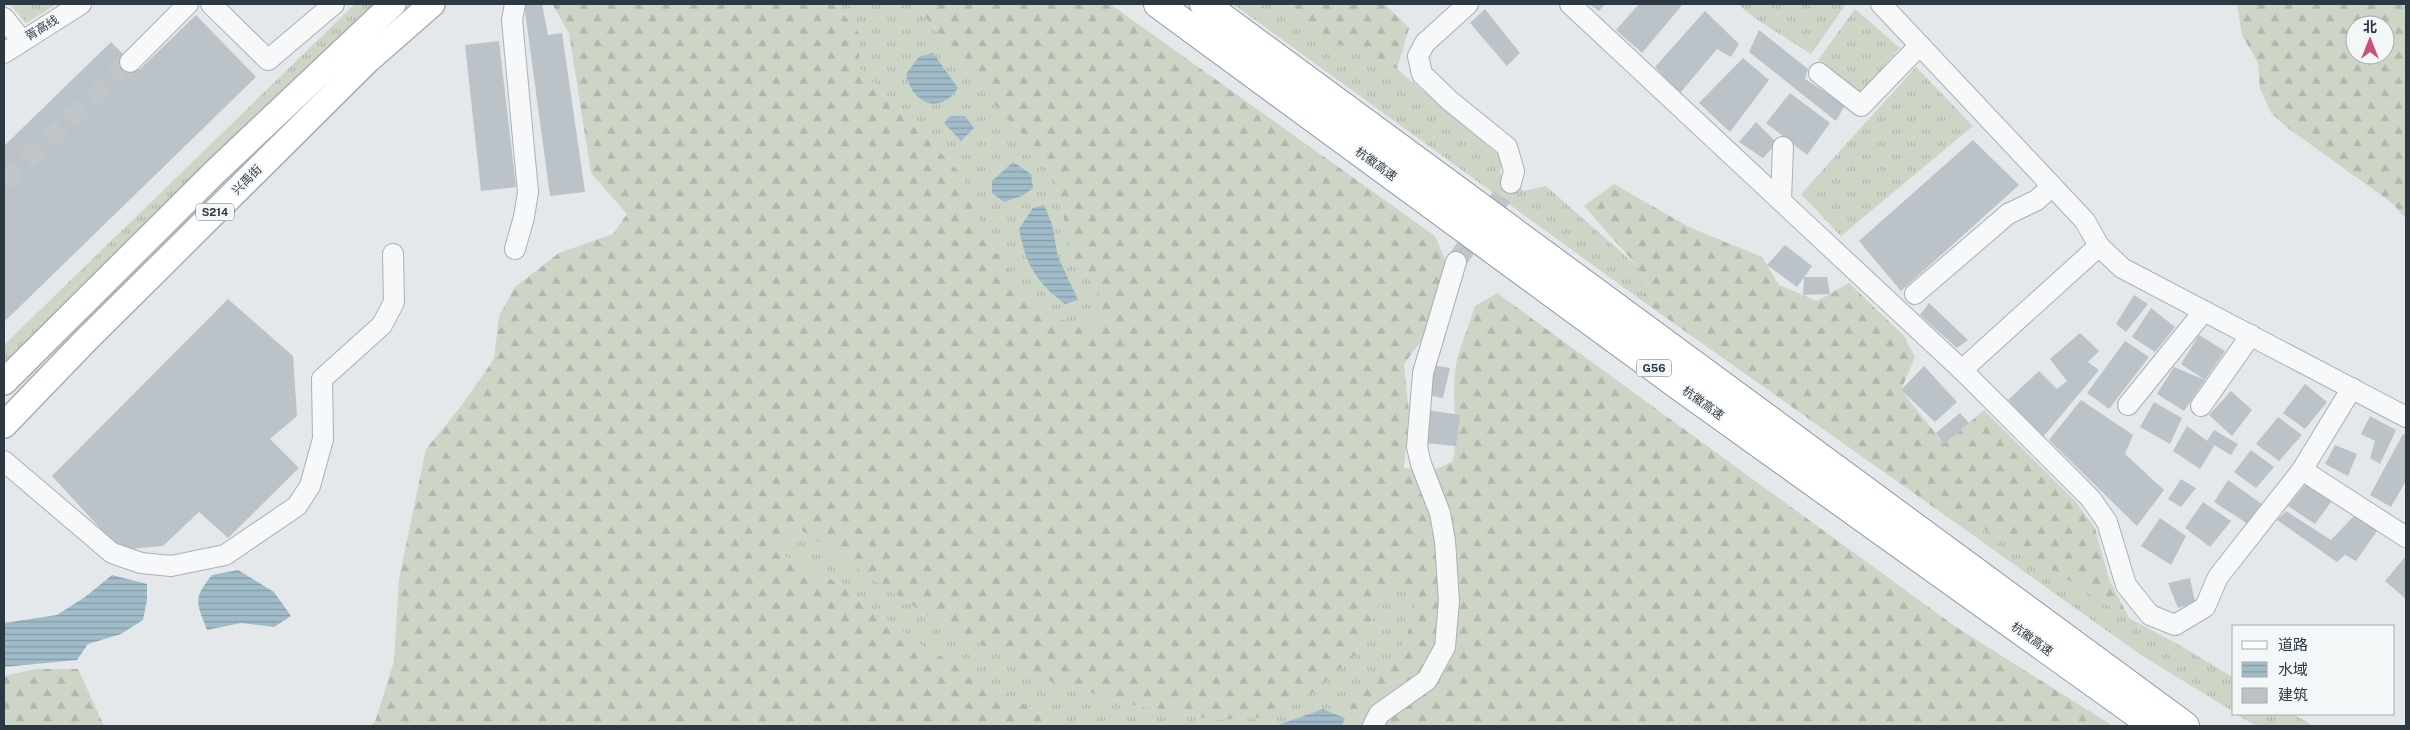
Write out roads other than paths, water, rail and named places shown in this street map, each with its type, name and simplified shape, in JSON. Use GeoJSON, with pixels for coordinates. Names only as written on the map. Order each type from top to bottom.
{"type":"FeatureCollection","features":[{"type":"Feature","properties":{"kind":"highway","name":"杭徽高速"},"geometry":{"type":"LineString","coordinates":[[1158,4],[1687,392],[2154,726]]}},
{"type":"Feature","properties":{"kind":"highway","name":"杭徽高速"},"geometry":{"type":"LineString","coordinates":[[1204,4],[2185,726]]}},
{"type":"Feature","properties":{"kind":"main road","name":"S214"},"geometry":{"type":"LineString","coordinates":[[4,382],[216,171],[393,4]]}},
{"type":"Feature","properties":{"kind":"main road","name":"兴禹街"},"geometry":{"type":"LineString","coordinates":[[4,425],[85,341],[361,68],[432,4]]}},
{"type":"Feature","properties":{"kind":"street","name":"胥高线"},"geometry":{"type":"LineString","coordinates":[[4,52],[81,4]]}},
{"type":"Feature","properties":{"kind":"street"},"geometry":{"type":"LineString","coordinates":[[130,62],[188,4]]}},
{"type":"Feature","properties":{"kind":"street"},"geometry":{"type":"LineString","coordinates":[[211,4],[268,60],[334,4]]}},
{"type":"Feature","properties":{"kind":"street"},"geometry":{"type":"LineString","coordinates":[[514,4],[512,20],[528,192],[516,249]]}},
{"type":"Feature","properties":{"kind":"street"},"geometry":{"type":"LineString","coordinates":[[1468,4],[1424,43],[1418,56],[1422,74],[1449,100],[1507,147],[1514,171],[1511,183]]}},
{"type":"Feature","properties":{"kind":"street"},"geometry":{"type":"LineString","coordinates":[[1570,4],[1962,370],[2092,499],[2107,522],[2126,585],[2150,615],[2175,625],[2205,607],[2218,576],[2302,470],[2352,388]]}},
{"type":"Feature","properties":{"kind":"street"},"geometry":{"type":"LineString","coordinates":[[1881,4],[2085,221],[2099,246],[2122,268],[2406,417]]}},
{"type":"Feature","properties":{"kind":"street"},"geometry":{"type":"LineString","coordinates":[[4,18],[22,41]]}},
{"type":"Feature","properties":{"kind":"street"},"geometry":{"type":"LineString","coordinates":[[1820,73],[1861,106],[1920,45]]}},
{"type":"Feature","properties":{"kind":"street"},"geometry":{"type":"LineString","coordinates":[[1781,200],[1783,148]]}},
{"type":"Feature","properties":{"kind":"street"},"geometry":{"type":"LineString","coordinates":[[1915,294],[2008,214],[2037,200],[2052,186]]}},
{"type":"Feature","properties":{"kind":"street"},"geometry":{"type":"LineString","coordinates":[[1962,370],[2099,246]]}},
{"type":"Feature","properties":{"kind":"street"},"geometry":{"type":"LineString","coordinates":[[4,461],[112,553],[141,563],[171,566],[225,555],[297,506],[310,486],[323,439],[322,379],[382,326],[394,302],[393,254]]}},
{"type":"Feature","properties":{"kind":"street"},"geometry":{"type":"LineString","coordinates":[[1373,726],[1379,714],[1427,680],[1445,647],[1449,601],[1445,541],[1440,513],[1421,464],[1417,447],[1423,373],[1456,262]]}},
{"type":"Feature","properties":{"kind":"street"},"geometry":{"type":"LineString","coordinates":[[2128,405],[2204,311]]}},
{"type":"Feature","properties":{"kind":"street"},"geometry":{"type":"LineString","coordinates":[[2201,406],[2251,335]]}},
{"type":"Feature","properties":{"kind":"street"},"geometry":{"type":"LineString","coordinates":[[2302,470],[2406,537]]}},
{"type":"Feature","properties":{"kind":"water"},"geometry":{"type":"Polygon","coordinates":[[[933,53],[958,88],[951,97],[935,104],[920,99],[909,84],[906,74],[919,57],[933,53]]]}},
{"type":"Feature","properties":{"kind":"water"},"geometry":{"type":"Polygon","coordinates":[[[951,116],[965,116],[974,128],[961,141],[944,123],[951,116]]]}},
{"type":"Feature","properties":{"kind":"water"},"geometry":{"type":"Polygon","coordinates":[[[1013,162],[1031,174],[1033,188],[1022,196],[1004,202],[992,193],[992,181],[1013,162]]]}},
{"type":"Feature","properties":{"kind":"water"},"geometry":{"type":"Polygon","coordinates":[[[1044,205],[1052,224],[1058,257],[1078,300],[1065,304],[1047,288],[1034,272],[1025,253],[1019,229],[1033,208],[1044,205]]]}},
{"type":"Feature","properties":{"kind":"water"},"geometry":{"type":"Polygon","coordinates":[[[238,570],[274,592],[291,616],[274,627],[241,623],[207,630],[198,601],[201,590],[212,575],[238,570]]]}},
{"type":"Feature","properties":{"kind":"water"},"geometry":{"type":"Polygon","coordinates":[[[112,575],[147,584],[147,600],[143,620],[121,634],[88,644],[77,660],[4,667],[4,623],[57,615],[85,597],[112,575]]]}},
{"type":"Feature","properties":{"kind":"water"},"geometry":{"type":"Polygon","coordinates":[[[1323,709],[1345,718],[1342,726],[1275,726],[1323,709]]]}},
{"type":"Feature","properties":{"kind":"tunnel"},"geometry":{"type":"LineString","coordinates":[[4,182],[130,62]]}},
{"type":"Feature","properties":{"kind":"tunnel"},"geometry":{"type":"LineString","coordinates":[[1456,262],[1511,183]]}}]}
